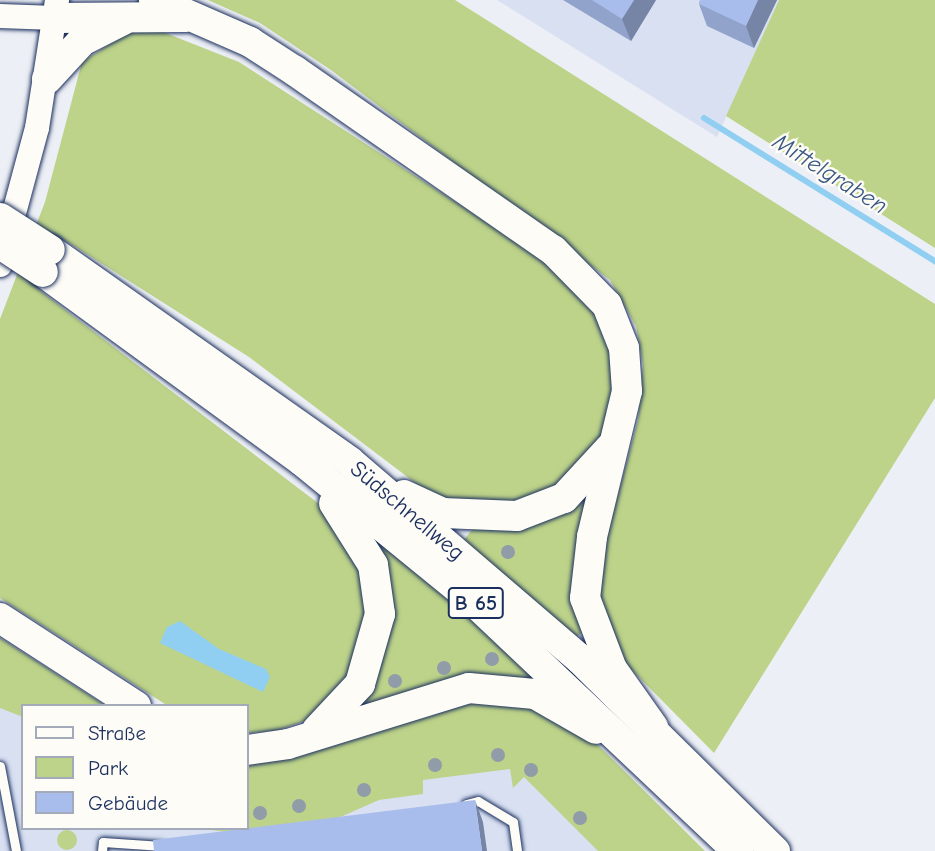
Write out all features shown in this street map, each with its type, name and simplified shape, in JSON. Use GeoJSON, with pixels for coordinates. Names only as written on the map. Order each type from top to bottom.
{"type":"FeatureCollection","features":[{"type":"Feature","properties":{"kind":"highway"},"geometry":{"type":"LineString","coordinates":[[154,0],[295,71],[575,267],[607,305],[624,348],[627,391],[592,537],[585,598],[612,669],[653,727]]}},
{"type":"Feature","properties":{"kind":"highway"},"geometry":{"type":"LineString","coordinates":[[56,9],[127,18],[192,17]]}},
{"type":"Feature","properties":{"kind":"highway"},"geometry":{"type":"LineString","coordinates":[[47,79],[82,41],[127,18]]}},
{"type":"Feature","properties":{"kind":"highway","name":"Südschnellweg"},"geometry":{"type":"LineString","coordinates":[[0,218],[47,261],[302,461],[470,598],[641,755],[738,851]]}},
{"type":"Feature","properties":{"kind":"highway","name":"Südschnellweg"},"geometry":{"type":"LineString","coordinates":[[0,244],[47,261],[350,462],[653,727],[775,851]]}},
{"type":"Feature","properties":{"kind":"highway"},"geometry":{"type":"LineString","coordinates":[[350,462],[443,513],[517,516],[564,498],[617,438]]}},
{"type":"Feature","properties":{"kind":"highway"},"geometry":{"type":"LineString","coordinates":[[302,461],[361,538],[373,565],[380,614],[360,684],[309,736]]}},
{"type":"Feature","properties":{"kind":"highway"},"geometry":{"type":"LineString","coordinates":[[0,618],[133,704]]}},
{"type":"Feature","properties":{"kind":"highway"},"geometry":{"type":"LineString","coordinates":[[248,750],[309,736],[441,694],[503,687],[535,694],[641,755]]}},
{"type":"Feature","properties":{"kind":"main road"},"geometry":{"type":"LineString","coordinates":[[0,16],[56,9],[47,79],[0,265]]}},
{"type":"Feature","properties":{"kind":"lane"},"geometry":{"type":"LineString","coordinates":[[0,766],[16,851]]}},
{"type":"Feature","properties":{"kind":"lane"},"geometry":{"type":"LineString","coordinates":[[453,807],[478,801],[513,822],[517,851]]}},
{"type":"Feature","properties":{"kind":"lane"},"geometry":{"type":"LineString","coordinates":[[102,851],[103,842],[175,847]]}},
{"type":"Feature","properties":{"kind":"shaded area"},"geometry":{"type":"Polygon","coordinates":[[[497,0],[779,0],[717,137],[497,0]]]}},
{"type":"Feature","properties":{"kind":"shaded area"},"geometry":{"type":"Polygon","coordinates":[[[0,638],[58,675],[25,704],[21,704],[21,830],[248,830],[248,828],[473,737],[627,851],[0,851],[0,638]]]}},
{"type":"Feature","properties":{"kind":"green space"},"geometry":{"type":"Polygon","coordinates":[[[208,0],[455,0],[935,304],[935,398],[714,753],[613,651],[595,580],[638,420],[643,365],[636,326],[610,280],[331,70],[260,23],[208,0]]]}},
{"type":"Feature","properties":{"kind":"green space"},"geometry":{"type":"Polygon","coordinates":[[[779,0],[935,0],[935,248],[726,116],[779,0]]]}},
{"type":"Feature","properties":{"kind":"green space"},"geometry":{"type":"Polygon","coordinates":[[[158,30],[239,62],[559,269],[597,316],[611,353],[612,396],[601,438],[548,494],[486,509],[430,494],[249,357],[55,234],[38,289],[323,507],[370,583],[360,664],[310,719],[276,731],[248,733],[248,704],[165,704],[0,598],[0,319],[45,202],[82,62],[130,31],[158,30]]]}},
{"type":"Feature","properties":{"kind":"green space"},"geometry":{"type":"Polygon","coordinates":[[[590,484],[585,630],[574,639],[463,541],[475,526],[590,484]]]}},
{"type":"Feature","properties":{"kind":"green space"},"geometry":{"type":"Polygon","coordinates":[[[380,538],[539,674],[534,683],[361,715],[357,703],[380,538]]]}},
{"type":"Feature","properties":{"kind":"green space"},"geometry":{"type":"Polygon","coordinates":[[[0,638],[103,704],[21,704],[21,716],[0,708],[0,638]]]}},
{"type":"Feature","properties":{"kind":"green space"},"geometry":{"type":"Polygon","coordinates":[[[532,702],[593,740],[705,851],[598,851],[524,777],[513,788],[510,769],[423,780],[423,794],[379,800],[329,822],[233,833],[211,830],[248,830],[248,765],[314,750],[442,704],[532,702]]]}},
{"type":"Feature","properties":{"kind":"green space"},"geometry":{"type":"Polygon","coordinates":[[[67,830],[74,833],[77,840],[74,847],[67,850],[60,847],[57,840],[60,833],[67,830]]]}},
{"type":"Feature","properties":{"kind":"water"},"geometry":{"type":"Polygon","coordinates":[[[180,621],[219,649],[266,669],[270,677],[263,692],[160,643],[167,627],[180,621]]]}},
{"type":"Feature","properties":{"kind":"building"},"geometry":{"type":"Polygon","coordinates":[[[592,0],[634,0],[622,19],[592,0]]]}},
{"type":"Feature","properties":{"kind":"building"},"geometry":{"type":"Polygon","coordinates":[[[700,0],[758,0],[746,26],[699,4],[700,0]]]}},
{"type":"Feature","properties":{"kind":"building"},"geometry":{"type":"Polygon","coordinates":[[[475,800],[482,851],[154,851],[153,840],[475,800]]]}},
{"type":"Feature","properties":{"kind":"waterway","name":"Mittelgraben"},"geometry":{"type":"LineString","coordinates":[[704,118],[935,261]]}}]}
